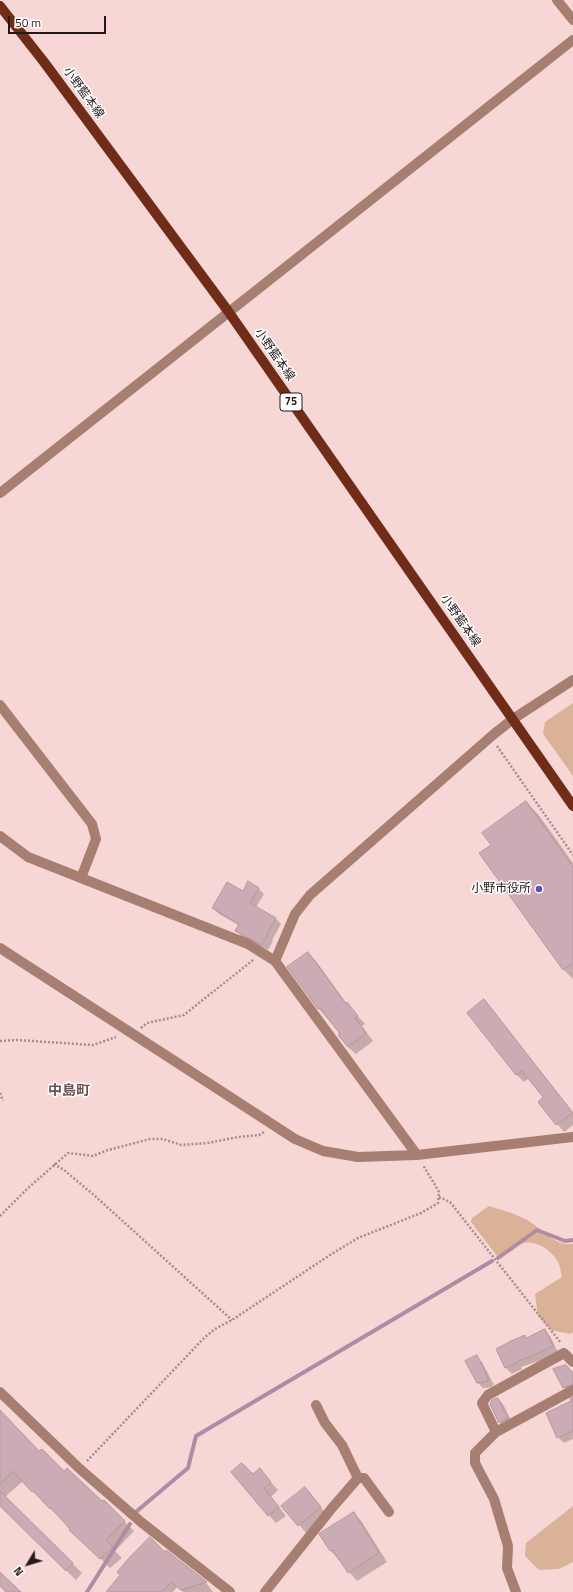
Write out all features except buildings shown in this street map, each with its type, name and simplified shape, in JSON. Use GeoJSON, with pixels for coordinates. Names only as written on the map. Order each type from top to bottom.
{"type":"FeatureCollection","features":[{"type":"Feature","properties":{"kind":"main road","name":"小野藍本線"},"geometry":{"type":"LineString","coordinates":[[0,6],[48,68],[228,312],[573,806]]}},
{"type":"Feature","properties":{"kind":"street"},"geometry":{"type":"LineString","coordinates":[[557,0],[573,20]]}},
{"type":"Feature","properties":{"kind":"street"},"geometry":{"type":"LineString","coordinates":[[0,493],[573,40]]}},
{"type":"Feature","properties":{"kind":"street"},"geometry":{"type":"LineString","coordinates":[[276,961],[295,914],[310,895],[494,734],[513,719],[573,680]]}},
{"type":"Feature","properties":{"kind":"street"},"geometry":{"type":"LineString","coordinates":[[0,705],[92,824],[96,839],[81,878]]}},
{"type":"Feature","properties":{"kind":"street"},"geometry":{"type":"LineString","coordinates":[[0,836],[28,857],[248,944],[276,961],[417,1155]]}},
{"type":"Feature","properties":{"kind":"street"},"geometry":{"type":"LineString","coordinates":[[0,948],[295,1139],[323,1151],[358,1157],[417,1155],[573,1137]]}},
{"type":"Feature","properties":{"kind":"street"},"geometry":{"type":"LineString","coordinates":[[496,1432],[482,1403],[488,1395],[564,1353],[573,1362]]}},
{"type":"Feature","properties":{"kind":"street"},"geometry":{"type":"LineString","coordinates":[[516,1592],[507,1568],[508,1546],[494,1499],[475,1462],[475,1453],[496,1432],[573,1390]]}},
{"type":"Feature","properties":{"kind":"street"},"geometry":{"type":"LineString","coordinates":[[0,1392],[80,1469],[141,1522],[230,1592]]}},
{"type":"Feature","properties":{"kind":"street"},"geometry":{"type":"LineString","coordinates":[[316,1405],[325,1423],[342,1445],[358,1478]]}},
{"type":"Feature","properties":{"kind":"street"},"geometry":{"type":"LineString","coordinates":[[265,1592],[358,1478],[364,1478],[389,1512]]}},
{"type":"Feature","properties":{"kind":"path"},"geometry":{"type":"LineString","coordinates":[[497,746],[573,855]]}},
{"type":"Feature","properties":{"kind":"path"},"geometry":{"type":"LineString","coordinates":[[0,1041],[17,1040],[93,1045],[130,1032],[147,1023],[184,1015],[262,953]]}},
{"type":"Feature","properties":{"kind":"path"},"geometry":{"type":"LineString","coordinates":[[0,1093],[3,1101]]}},
{"type":"Feature","properties":{"kind":"path"},"geometry":{"type":"LineString","coordinates":[[0,1216],[54,1164],[68,1154],[92,1156],[108,1150],[150,1139],[163,1139],[181,1144],[208,1143],[238,1137],[259,1135],[275,1126]]}},
{"type":"Feature","properties":{"kind":"path"},"geometry":{"type":"LineString","coordinates":[[80,1469],[215,1328],[232,1320],[358,1238],[421,1213],[438,1203],[439,1192],[417,1155]]}},
{"type":"Feature","properties":{"kind":"path"},"geometry":{"type":"LineString","coordinates":[[54,1164],[64,1170],[95,1196],[232,1320]]}},
{"type":"Feature","properties":{"kind":"path"},"geometry":{"type":"LineString","coordinates":[[438,1197],[450,1202],[561,1343],[564,1353]]}},
{"type":"Feature","properties":{"kind":"shaded area"},"geometry":{"type":"Polygon","coordinates":[[[573,703],[573,776],[543,734],[545,722],[573,703]]]}},
{"type":"Feature","properties":{"kind":"shaded area"},"geometry":{"type":"Polygon","coordinates":[[[489,1206],[512,1213],[531,1222],[559,1242],[573,1244],[573,1332],[570,1334],[551,1330],[538,1316],[535,1294],[562,1277],[558,1262],[548,1250],[534,1243],[524,1243],[509,1253],[497,1256],[471,1222],[472,1218],[489,1206]]]}},
{"type":"Feature","properties":{"kind":"shaded area"},"geometry":{"type":"Polygon","coordinates":[[[573,1506],[573,1562],[559,1569],[539,1570],[525,1556],[526,1543],[573,1506]]]}},
{"type":"Feature","properties":{"kind":"waterway"},"geometry":{"type":"LineString","coordinates":[[498,1258],[537,1230],[565,1241],[573,1240]]}},
{"type":"Feature","properties":{"kind":"waterway"},"geometry":{"type":"LineString","coordinates":[[137,1511],[188,1468],[196,1436],[492,1261]]}},
{"type":"Feature","properties":{"kind":"waterway"},"geometry":{"type":"LineString","coordinates":[[87,1592],[130,1524]]}},
{"type":"Feature","properties":{"kind":"place","name":"小野市役所"},"geometry":{"type":"Point","coordinates":[539,889]}},
{"type":"Feature","properties":{"kind":"district","name":"中島町"},"geometry":{"type":"Point","coordinates":[69,1092]}}]}
